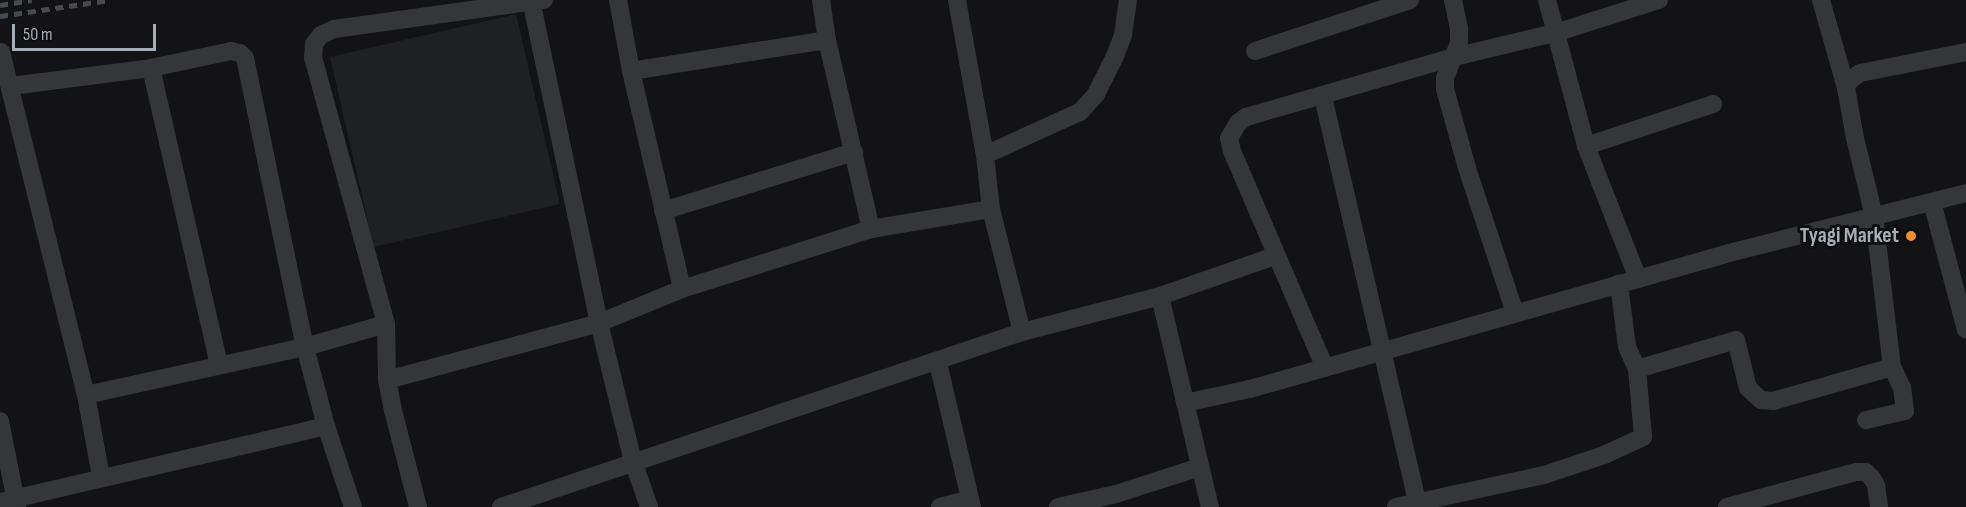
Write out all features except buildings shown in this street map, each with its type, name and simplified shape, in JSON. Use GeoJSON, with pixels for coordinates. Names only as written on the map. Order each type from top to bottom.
{"type":"FeatureCollection","features":[{"type":"Feature","properties":{"kind":"street"},"geometry":{"type":"LineString","coordinates":[[618,0],[631,71],[682,290]]}},
{"type":"Feature","properties":{"kind":"street"},"geometry":{"type":"LineString","coordinates":[[821,0],[827,40],[871,229]]}},
{"type":"Feature","properties":{"kind":"street"},"geometry":{"type":"LineString","coordinates":[[957,0],[985,155],[991,209],[1023,332]]}},
{"type":"Feature","properties":{"kind":"street"},"geometry":{"type":"LineString","coordinates":[[985,155],[1080,112],[1096,94],[1115,56],[1123,35],[1128,0]]}},
{"type":"Feature","properties":{"kind":"street"},"geometry":{"type":"LineString","coordinates":[[1255,51],[1410,0]]}},
{"type":"Feature","properties":{"kind":"street"},"geometry":{"type":"LineString","coordinates":[[1453,0],[1459,29],[1454,57],[1445,78],[1445,89],[1467,168],[1515,313]]}},
{"type":"Feature","properties":{"kind":"street"},"geometry":{"type":"LineString","coordinates":[[1547,0],[1586,146],[1638,279]]}},
{"type":"Feature","properties":{"kind":"street"},"geometry":{"type":"LineString","coordinates":[[1325,368],[1243,181],[1229,138],[1232,130],[1246,117],[1323,97],[1454,57],[1555,33],[1659,0]]}},
{"type":"Feature","properties":{"kind":"street"},"geometry":{"type":"LineString","coordinates":[[1821,0],[1846,88],[1852,128],[1874,216],[1892,367],[1902,388],[1905,411],[1866,420]]}},
{"type":"Feature","properties":{"kind":"street"},"geometry":{"type":"LineString","coordinates":[[418,507],[387,380],[386,324],[313,58],[314,44],[321,34],[334,29],[536,1],[598,323],[633,461],[649,507]]}},
{"type":"Feature","properties":{"kind":"street"},"geometry":{"type":"LineString","coordinates":[[631,71],[827,40]]}},
{"type":"Feature","properties":{"kind":"street"},"geometry":{"type":"LineString","coordinates":[[11,86],[151,68],[231,51],[240,53],[245,58],[305,347],[326,426],[352,507]]}},
{"type":"Feature","properties":{"kind":"street"},"geometry":{"type":"LineString","coordinates":[[1,52],[86,395],[101,477]]}},
{"type":"Feature","properties":{"kind":"street"},"geometry":{"type":"LineString","coordinates":[[1846,88],[1849,81],[1860,73],[1966,52]]}},
{"type":"Feature","properties":{"kind":"street"},"geometry":{"type":"LineString","coordinates":[[151,68],[219,364]]}},
{"type":"Feature","properties":{"kind":"street"},"geometry":{"type":"LineString","coordinates":[[1323,97],[1417,501]]}},
{"type":"Feature","properties":{"kind":"street"},"geometry":{"type":"LineString","coordinates":[[1586,146],[1713,104]]}},
{"type":"Feature","properties":{"kind":"street"},"geometry":{"type":"LineString","coordinates":[[663,212],[854,152]]}},
{"type":"Feature","properties":{"kind":"street"},"geometry":{"type":"LineString","coordinates":[[1185,403],[1250,389],[1619,284],[1966,193]]}},
{"type":"Feature","properties":{"kind":"street"},"geometry":{"type":"LineString","coordinates":[[1932,202],[1966,330]]}},
{"type":"Feature","properties":{"kind":"street"},"geometry":{"type":"LineString","coordinates":[[387,380],[598,323],[682,290],[871,229],[991,209]]}},
{"type":"Feature","properties":{"kind":"street"},"geometry":{"type":"LineString","coordinates":[[501,507],[633,461],[938,363],[1023,332],[1160,296],[1275,256]]}},
{"type":"Feature","properties":{"kind":"street"},"geometry":{"type":"LineString","coordinates":[[1396,507],[1544,475],[1604,455],[1643,436],[1637,369],[1627,347],[1619,284]]}},
{"type":"Feature","properties":{"kind":"street"},"geometry":{"type":"LineString","coordinates":[[1160,296],[1210,507]]}},
{"type":"Feature","properties":{"kind":"street"},"geometry":{"type":"LineString","coordinates":[[86,395],[219,364],[305,347],[386,324]]}},
{"type":"Feature","properties":{"kind":"street"},"geometry":{"type":"LineString","coordinates":[[1637,369],[1736,340],[1748,388],[1761,400],[1773,401],[1892,367]]}},
{"type":"Feature","properties":{"kind":"street"},"geometry":{"type":"LineString","coordinates":[[938,363],[971,503],[940,507]]}},
{"type":"Feature","properties":{"kind":"street"},"geometry":{"type":"LineString","coordinates":[[0,421],[10,503],[101,477],[326,426]]}},
{"type":"Feature","properties":{"kind":"street"},"geometry":{"type":"LineString","coordinates":[[1058,507],[1117,500],[1200,467]]}},
{"type":"Feature","properties":{"kind":"street"},"geometry":{"type":"LineString","coordinates":[[1727,507],[1856,472],[1866,472],[1872,477],[1878,507]]}},
{"type":"Feature","properties":{"kind":"shaded area"},"geometry":{"type":"Polygon","coordinates":[[[516,14],[560,204],[374,247],[330,57],[516,14]]]}},
{"type":"Feature","properties":{"kind":"railway"},"geometry":{"type":"LineString","coordinates":[[0,5],[32,0]]}},
{"type":"Feature","properties":{"kind":"railway"},"geometry":{"type":"LineString","coordinates":[[0,16],[110,0]]}},
{"type":"Feature","properties":{"kind":"place","name":"Tyagi Market"},"geometry":{"type":"Point","coordinates":[1911,236]}}]}
